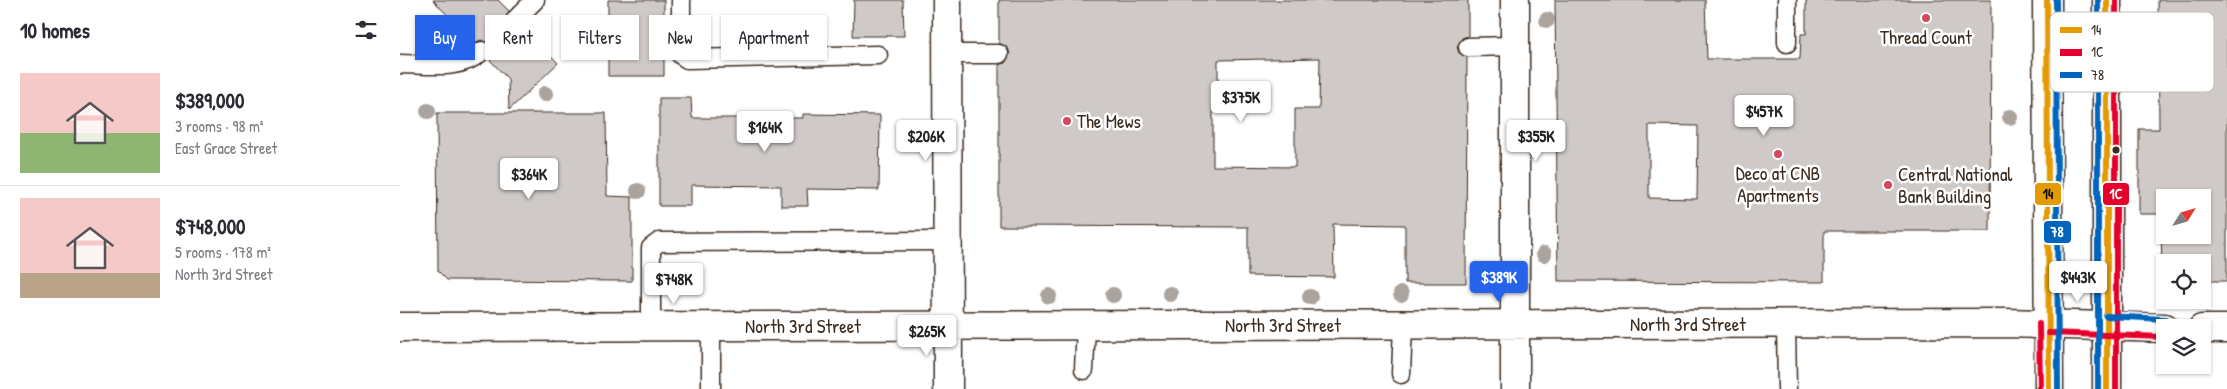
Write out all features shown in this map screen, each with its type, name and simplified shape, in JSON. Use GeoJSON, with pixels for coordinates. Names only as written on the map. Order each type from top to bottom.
{"type":"FeatureCollection","features":[{"type":"Feature","properties":{"kind":"street"},"geometry":{"type":"LineString","coordinates":[[947,0],[948,389]]}},
{"type":"Feature","properties":{"kind":"street"},"geometry":{"type":"LineString","coordinates":[[1514,0],[1515,389]]}},
{"type":"Feature","properties":{"kind":"street"},"geometry":{"type":"LineString","coordinates":[[2047,0],[2049,389]]}},
{"type":"Feature","properties":{"kind":"street"},"geometry":{"type":"LineString","coordinates":[[2107,92],[2107,389]]}},
{"type":"Feature","properties":{"kind":"street","name":"North 3rd Street"},"geometry":{"type":"LineString","coordinates":[[400,327],[2048,324],[2156,328]]}},
{"type":"Feature","properties":{"kind":"street"},"geometry":{"type":"LineString","coordinates":[[2211,329],[2227,330]]}},
{"type":"Feature","properties":{"kind":"lane"},"geometry":{"type":"LineString","coordinates":[[520,15],[535,0]]}},
{"type":"Feature","properties":{"kind":"lane"},"geometry":{"type":"LineString","coordinates":[[680,0],[681,55],[687,59],[878,55]]}},
{"type":"Feature","properties":{"kind":"lane"},"geometry":{"type":"LineString","coordinates":[[1787,0],[1787,43]]}},
{"type":"Feature","properties":{"kind":"lane"},"geometry":{"type":"LineString","coordinates":[[1468,47],[1515,46]]}},
{"type":"Feature","properties":{"kind":"lane"},"geometry":{"type":"LineString","coordinates":[[400,64],[461,64],[475,58],[482,51]]}},
{"type":"Feature","properties":{"kind":"lane"},"geometry":{"type":"LineString","coordinates":[[947,54],[999,54]]}},
{"type":"Feature","properties":{"kind":"lane"},"geometry":{"type":"LineString","coordinates":[[652,326],[651,248],[659,242],[948,241]]}},
{"type":"Feature","properties":{"kind":"lane"},"geometry":{"type":"LineString","coordinates":[[1786,324],[1787,389]]}},
{"type":"Feature","properties":{"kind":"lane"},"geometry":{"type":"LineString","coordinates":[[1084,370],[1086,325]]}},
{"type":"Feature","properties":{"kind":"lane"},"geometry":{"type":"LineString","coordinates":[[1401,374],[1403,325]]}},
{"type":"Feature","properties":{"kind":"lane"},"geometry":{"type":"LineString","coordinates":[[710,326],[711,389]]}},
{"type":"Feature","properties":{"kind":"building"},"geometry":{"type":"Polygon","coordinates":[[[433,0],[498,0],[509,11],[507,15],[485,15],[485,42],[481,40],[475,43],[475,15],[447,15],[433,0]]]}},
{"type":"Feature","properties":{"kind":"building"},"geometry":{"type":"Polygon","coordinates":[[[608,0],[664,0],[664,15],[649,15],[649,60],[664,60],[664,76],[608,76],[608,60],[639,60],[639,15],[608,15],[608,0]]]}},
{"type":"Feature","properties":{"kind":"building"},"geometry":{"type":"Polygon","coordinates":[[[854,0],[903,0],[904,36],[853,36],[854,0]]]}},
{"type":"Feature","properties":{"kind":"building"},"geometry":{"type":"Polygon","coordinates":[[[999,0],[1468,0],[1468,36],[1462,38],[1457,47],[1459,53],[1467,57],[1466,283],[1405,283],[1405,225],[1333,224],[1334,277],[1248,276],[1248,227],[999,226],[999,65],[1005,63],[1010,54],[1008,48],[999,43],[999,0]],[[1320,58],[1218,60],[1218,88],[1213,88],[1213,166],[1295,167],[1295,109],[1319,109],[1320,58]]]}},
{"type":"Feature","properties":{"kind":"building"},"geometry":{"type":"Polygon","coordinates":[[[1555,0],[1705,0],[1707,59],[1800,59],[1801,34],[1806,34],[1806,0],[1991,0],[1990,231],[1824,231],[1824,282],[1558,281],[1555,0]],[[1649,125],[1649,198],[1697,199],[1698,126],[1649,125]]]}},
{"type":"Feature","properties":{"kind":"building"},"geometry":{"type":"Polygon","coordinates":[[[2158,0],[2227,0],[2227,281],[2211,281],[2211,254],[2162,254],[2161,244],[2211,244],[2211,189],[2156,189],[2156,214],[2139,214],[2139,129],[2159,129],[2159,92],[2214,92],[2214,12],[2158,12],[2158,0]]]}},
{"type":"Feature","properties":{"kind":"building"},"geometry":{"type":"Polygon","coordinates":[[[551,56],[558,63],[509,110],[508,79],[490,60],[551,60],[551,56]]]}},
{"type":"Feature","properties":{"kind":"building"},"geometry":{"type":"Polygon","coordinates":[[[659,98],[691,98],[692,118],[803,118],[803,114],[880,115],[879,190],[807,189],[808,206],[781,206],[781,186],[691,185],[691,206],[659,206],[659,98]]]}},
{"type":"Feature","properties":{"kind":"building"},"geometry":{"type":"Polygon","coordinates":[[[437,113],[606,113],[607,196],[632,197],[632,281],[447,280],[438,271],[437,113]]]}},
{"type":"Feature","properties":{"kind":"transit line","name":"14"},"geometry":{"type":"LineString","coordinates":[[2047,0],[2049,389]]}},
{"type":"Feature","properties":{"kind":"transit line","name":"78"},"geometry":{"type":"LineString","coordinates":[[2056,0],[2056,12]]}},
{"type":"Feature","properties":{"kind":"transit line","name":"78"},"geometry":{"type":"LineString","coordinates":[[2098,0],[2098,12]]}},
{"type":"Feature","properties":{"kind":"transit line","name":"14"},"geometry":{"type":"LineString","coordinates":[[2107,0],[2107,12]]}},
{"type":"Feature","properties":{"kind":"transit line","name":"1C"},"geometry":{"type":"LineString","coordinates":[[2116,0],[2116,12]]}},
{"type":"Feature","properties":{"kind":"transit line","name":"78"},"geometry":{"type":"LineString","coordinates":[[2056,92],[2058,389]]}},
{"type":"Feature","properties":{"kind":"transit line","name":"78"},"geometry":{"type":"LineString","coordinates":[[2098,92],[2098,389]]}},
{"type":"Feature","properties":{"kind":"transit line","name":"14"},"geometry":{"type":"LineString","coordinates":[[2107,92],[2107,389]]}},
{"type":"Feature","properties":{"kind":"transit line","name":"1C"},"geometry":{"type":"LineString","coordinates":[[2116,92],[2116,389]]}},
{"type":"Feature","properties":{"kind":"transit line","name":"78"},"geometry":{"type":"LineString","coordinates":[[2106,316],[2165,319]]}},
{"type":"Feature","properties":{"kind":"transit line","name":"1C"},"geometry":{"type":"LineString","coordinates":[[2039,324],[2040,389]]}},
{"type":"Feature","properties":{"kind":"transit line","name":"1C"},"geometry":{"type":"LineString","coordinates":[[2048,333],[2156,337]]}},
{"type":"Feature","properties":{"kind":"place","name":"Thread Count"},"geometry":{"type":"Point","coordinates":[1926,18]}},
{"type":"Feature","properties":{"kind":"place","name":"The Mews"},"geometry":{"type":"Point","coordinates":[1067,121]}},
{"type":"Feature","properties":{"kind":"place","name":"Deco at CNB Apartments"},"geometry":{"type":"Point","coordinates":[1778,154]}},
{"type":"Feature","properties":{"kind":"place","name":"Central National Bank Building"},"geometry":{"type":"Point","coordinates":[1888,185]}}]}
